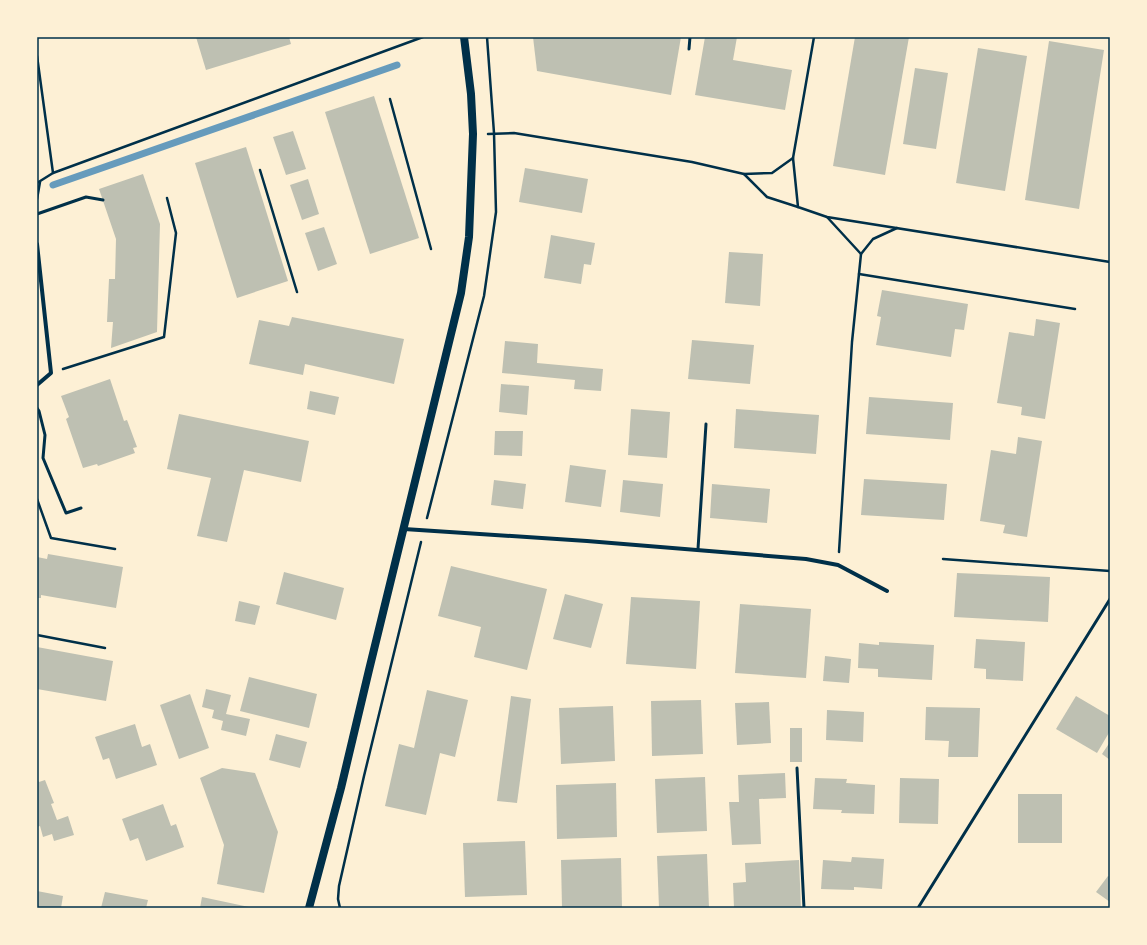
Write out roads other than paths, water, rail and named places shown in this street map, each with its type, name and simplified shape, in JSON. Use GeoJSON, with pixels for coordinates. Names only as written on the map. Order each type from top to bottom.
{"type":"FeatureCollection","features":[{"type":"Feature","properties":{"kind":"main road"},"geometry":{"type":"LineString","coordinates":[[309,908],[339,796],[461,293],[469,237],[473,134],[471,94],[464,37]]}},
{"type":"Feature","properties":{"kind":"street"},"geometry":{"type":"LineString","coordinates":[[37,244],[51,373],[37,385]]}},
{"type":"Feature","properties":{"kind":"street"},"geometry":{"type":"LineString","coordinates":[[404,529],[698,549],[806,559],[838,565],[886,591]]}},
{"type":"Feature","properties":{"kind":"lane"},"geometry":{"type":"LineString","coordinates":[[689,49],[690,37]]}},
{"type":"Feature","properties":{"kind":"lane"},"geometry":{"type":"LineString","coordinates":[[37,214],[86,197],[103,200]]}},
{"type":"Feature","properties":{"kind":"lane"},"geometry":{"type":"LineString","coordinates":[[37,408],[45,435],[43,458],[66,513],[81,508]]}},
{"type":"Feature","properties":{"kind":"lane"},"geometry":{"type":"LineString","coordinates":[[698,549],[706,424]]}},
{"type":"Feature","properties":{"kind":"lane"},"geometry":{"type":"LineString","coordinates":[[918,908],[1110,599]]}},
{"type":"Feature","properties":{"kind":"lane"},"geometry":{"type":"LineString","coordinates":[[796,768],[804,908]]}},
{"type":"Feature","properties":{"kind":"waterway"},"geometry":{"type":"LineString","coordinates":[[53,185],[397,65]]}}]}
